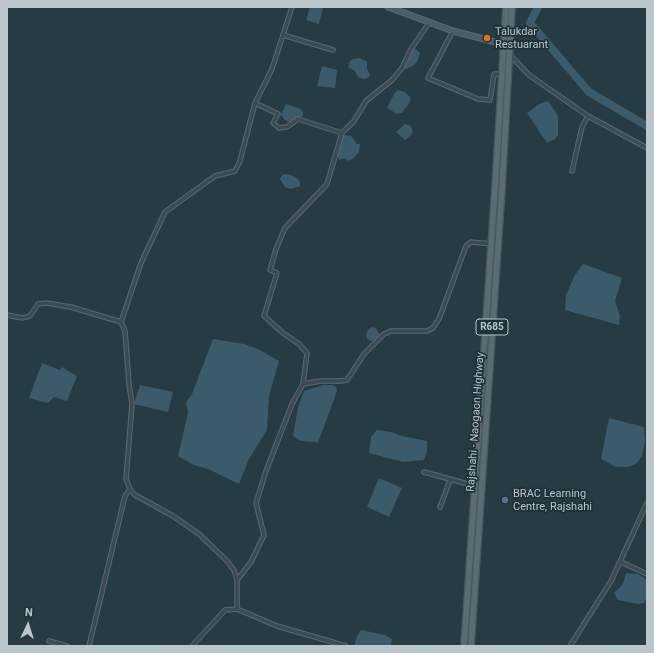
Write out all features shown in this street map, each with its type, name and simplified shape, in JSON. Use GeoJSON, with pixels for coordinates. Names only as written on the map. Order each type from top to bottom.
{"type":"FeatureCollection","features":[{"type":"Feature","properties":{"kind":"main road"},"geometry":{"type":"LineString","coordinates":[[388,7],[453,31],[503,44]]}},
{"type":"Feature","properties":{"kind":"main road","name":"Rajshahi - Naogaon Highway"},"geometry":{"type":"LineString","coordinates":[[464,646],[506,7]]}},
{"type":"Feature","properties":{"kind":"main road","name":"Rajshahi - Naogaon Highway"},"geometry":{"type":"LineString","coordinates":[[471,646],[501,204],[512,7]]}},
{"type":"Feature","properties":{"kind":"main road"},"geometry":{"type":"LineString","coordinates":[[499,111],[506,111]]}},
{"type":"Feature","properties":{"kind":"main road"},"geometry":{"type":"LineString","coordinates":[[465,638],[471,638]]}},
{"type":"Feature","properties":{"kind":"street"},"geometry":{"type":"LineString","coordinates":[[237,609],[237,580],[234,570],[227,561],[199,534],[173,516],[135,494],[130,489],[126,479],[132,404],[125,331],[121,322],[141,264],[165,212],[215,176],[235,171],[240,161],[255,103],[272,69],[292,7]]}},
{"type":"Feature","properties":{"kind":"street"},"geometry":{"type":"LineString","coordinates":[[237,580],[251,562],[264,535],[256,503],[266,470],[292,404],[303,384],[307,353],[299,344],[283,333],[264,316],[277,273],[270,270],[276,249],[285,228],[327,184],[342,133],[354,121],[366,101],[392,80],[402,68],[411,50],[429,23]]}},
{"type":"Feature","properties":{"kind":"street"},"geometry":{"type":"LineString","coordinates":[[453,31],[428,78],[478,99],[490,100],[494,74],[501,74]]}},
{"type":"Feature","properties":{"kind":"street"},"geometry":{"type":"LineString","coordinates":[[284,35],[333,50]]}},
{"type":"Feature","properties":{"kind":"street"},"geometry":{"type":"LineString","coordinates":[[509,54],[529,75],[588,116],[647,148]]}},
{"type":"Feature","properties":{"kind":"street"},"geometry":{"type":"LineString","coordinates":[[255,103],[278,114],[273,123],[279,128],[287,127],[298,119],[342,133]]}},
{"type":"Feature","properties":{"kind":"street"},"geometry":{"type":"LineString","coordinates":[[572,171],[582,127],[588,116]]}},
{"type":"Feature","properties":{"kind":"street"},"geometry":{"type":"LineString","coordinates":[[303,384],[321,381],[340,382],[347,380],[364,354],[384,334],[391,331],[427,331],[434,328],[439,319],[466,246],[471,242],[491,244]]}},
{"type":"Feature","properties":{"kind":"street"},"geometry":{"type":"LineString","coordinates":[[7,316],[22,318],[30,316],[38,304],[46,303],[71,307],[121,322]]}},
{"type":"Feature","properties":{"kind":"street"},"geometry":{"type":"LineString","coordinates":[[424,472],[475,486]]}},
{"type":"Feature","properties":{"kind":"street"},"geometry":{"type":"LineString","coordinates":[[440,507],[450,480]]}},
{"type":"Feature","properties":{"kind":"street"},"geometry":{"type":"LineString","coordinates":[[89,646],[125,496],[130,489]]}},
{"type":"Feature","properties":{"kind":"street"},"geometry":{"type":"LineString","coordinates":[[570,646],[611,581],[647,503]]}},
{"type":"Feature","properties":{"kind":"street"},"geometry":{"type":"LineString","coordinates":[[621,562],[647,574]]}},
{"type":"Feature","properties":{"kind":"street"},"geometry":{"type":"LineString","coordinates":[[192,646],[225,610],[237,609],[277,626],[346,646]]}},
{"type":"Feature","properties":{"kind":"street"},"geometry":{"type":"LineString","coordinates":[[50,641],[67,646]]}},
{"type":"Feature","properties":{"kind":"water"},"geometry":{"type":"Polygon","coordinates":[[[310,7],[323,7],[319,24],[306,20],[310,7]]]}},
{"type":"Feature","properties":{"kind":"water"},"geometry":{"type":"Polygon","coordinates":[[[414,48],[420,53],[417,62],[413,66],[403,70],[405,60],[410,49],[414,48]]]}},
{"type":"Feature","properties":{"kind":"water"},"geometry":{"type":"Polygon","coordinates":[[[360,58],[367,62],[367,69],[370,74],[369,77],[365,79],[358,77],[355,71],[348,67],[350,61],[360,58]]]}},
{"type":"Feature","properties":{"kind":"water"},"geometry":{"type":"Polygon","coordinates":[[[322,66],[337,70],[335,88],[317,86],[322,66]]]}},
{"type":"Feature","properties":{"kind":"water"},"geometry":{"type":"Polygon","coordinates":[[[398,90],[405,92],[410,97],[410,102],[402,113],[397,114],[387,108],[394,94],[398,90]]]}},
{"type":"Feature","properties":{"kind":"water"},"geometry":{"type":"Polygon","coordinates":[[[548,101],[558,116],[558,135],[555,139],[547,143],[527,113],[539,104],[548,101]]]}},
{"type":"Feature","properties":{"kind":"water"},"geometry":{"type":"Polygon","coordinates":[[[286,104],[300,109],[303,112],[303,116],[290,123],[285,120],[281,115],[286,104]]]}},
{"type":"Feature","properties":{"kind":"water"},"geometry":{"type":"Polygon","coordinates":[[[405,124],[411,126],[413,132],[405,140],[396,132],[405,124]]]}},
{"type":"Feature","properties":{"kind":"water"},"geometry":{"type":"Polygon","coordinates":[[[344,135],[351,136],[357,144],[360,144],[359,152],[354,158],[347,161],[345,158],[339,160],[338,156],[341,141],[344,135]]]}},
{"type":"Feature","properties":{"kind":"water"},"geometry":{"type":"Polygon","coordinates":[[[287,174],[298,179],[300,186],[291,189],[285,187],[280,179],[282,175],[287,174]]]}},
{"type":"Feature","properties":{"kind":"water"},"geometry":{"type":"Polygon","coordinates":[[[583,264],[622,278],[615,301],[620,316],[619,325],[565,310],[566,295],[575,275],[583,264]]]}},
{"type":"Feature","properties":{"kind":"water"},"geometry":{"type":"Polygon","coordinates":[[[372,327],[376,328],[380,335],[371,341],[367,339],[366,334],[372,327]]]}},
{"type":"Feature","properties":{"kind":"water"},"geometry":{"type":"Polygon","coordinates":[[[213,339],[244,344],[258,349],[279,361],[269,396],[267,430],[249,459],[239,484],[208,469],[194,465],[178,456],[188,413],[186,402],[192,394],[213,339]]]}},
{"type":"Feature","properties":{"kind":"water"},"geometry":{"type":"Polygon","coordinates":[[[42,363],[60,370],[62,367],[77,376],[67,401],[54,397],[48,403],[29,398],[42,363]]]}},
{"type":"Feature","properties":{"kind":"water"},"geometry":{"type":"Polygon","coordinates":[[[140,385],[173,392],[168,412],[134,404],[140,385]]]}},
{"type":"Feature","properties":{"kind":"water"},"geometry":{"type":"Polygon","coordinates":[[[323,385],[332,385],[336,387],[337,391],[318,442],[301,441],[293,436],[298,407],[304,391],[323,385]]]}},
{"type":"Feature","properties":{"kind":"water"},"geometry":{"type":"Polygon","coordinates":[[[609,418],[644,427],[645,442],[642,456],[636,464],[627,467],[616,467],[601,459],[609,418]]]}},
{"type":"Feature","properties":{"kind":"water"},"geometry":{"type":"Polygon","coordinates":[[[377,430],[427,441],[427,451],[424,460],[403,462],[369,453],[371,437],[377,430]]]}},
{"type":"Feature","properties":{"kind":"water"},"geometry":{"type":"Polygon","coordinates":[[[379,478],[402,488],[389,517],[367,507],[379,478]]]}},
{"type":"Feature","properties":{"kind":"water"},"geometry":{"type":"Polygon","coordinates":[[[626,573],[638,574],[647,580],[647,597],[644,603],[638,604],[618,600],[614,593],[623,584],[626,573]]]}},
{"type":"Feature","properties":{"kind":"water"},"geometry":{"type":"Polygon","coordinates":[[[361,630],[385,635],[392,639],[391,646],[354,646],[357,636],[361,630]]]}},
{"type":"Feature","properties":{"kind":"waterway"},"geometry":{"type":"LineString","coordinates":[[538,7],[530,23],[589,92],[647,126]]}},
{"type":"Feature","properties":{"kind":"place","name":"Talukdar Restuarant"},"geometry":{"type":"Point","coordinates":[487,38]}},
{"type":"Feature","properties":{"kind":"place","name":"BRAC Learning Centre, Rajshahi"},"geometry":{"type":"Point","coordinates":[505,500]}}]}
